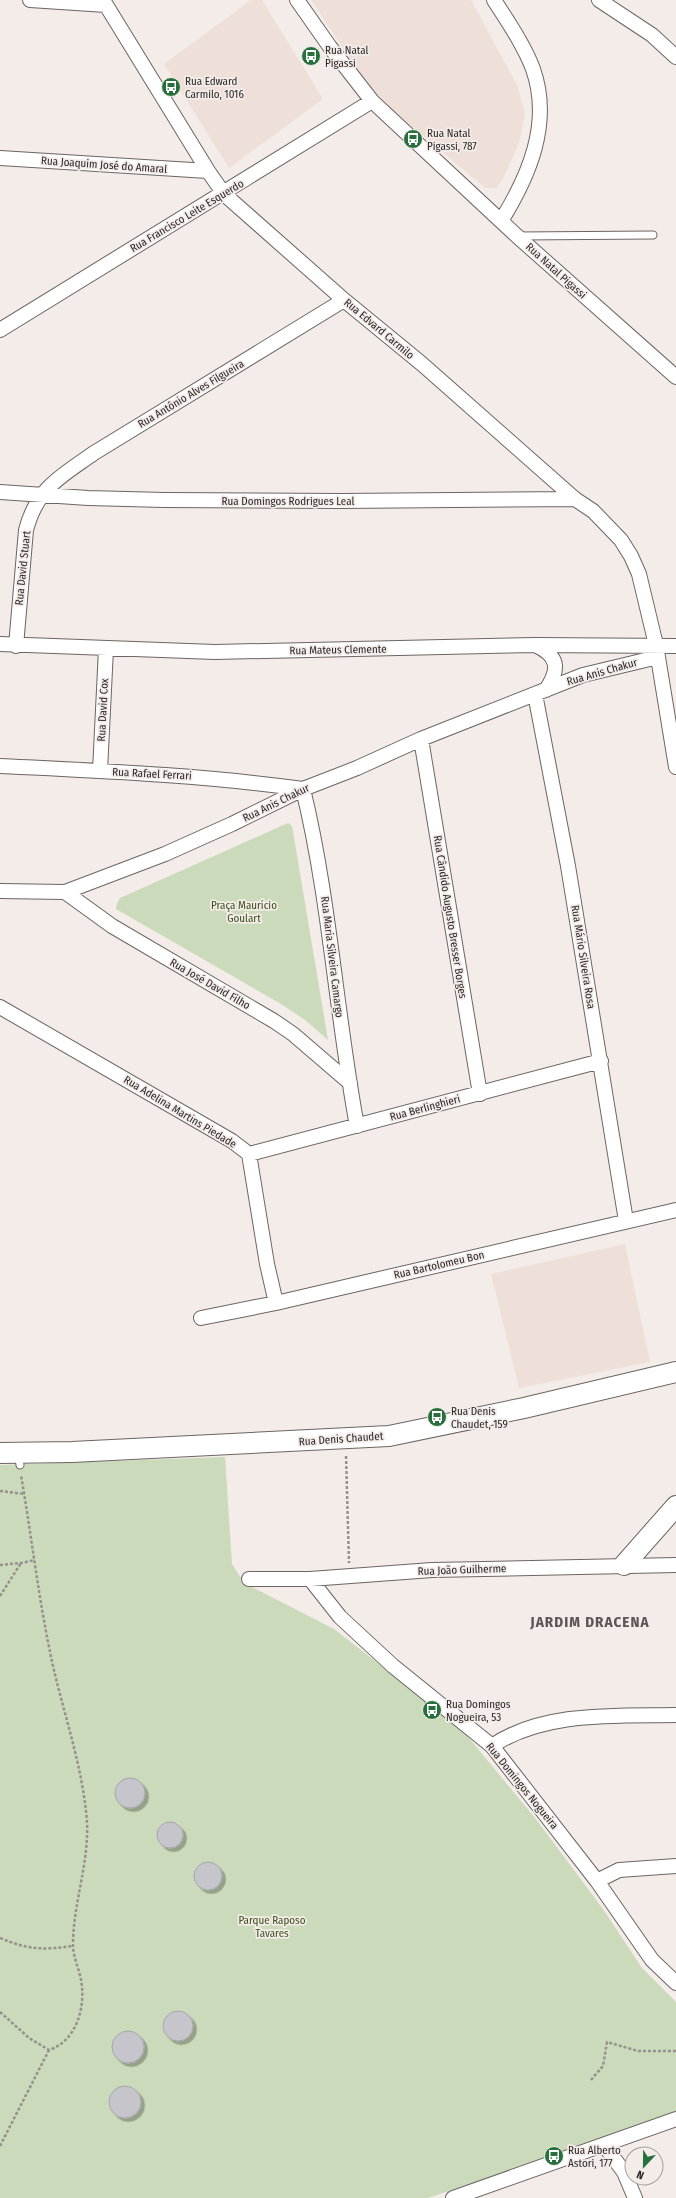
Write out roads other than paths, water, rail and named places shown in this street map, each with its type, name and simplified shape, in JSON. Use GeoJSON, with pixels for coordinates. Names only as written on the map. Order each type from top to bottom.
{"type":"FeatureCollection","features":[{"type":"Feature","properties":{"kind":"street"},"geometry":{"type":"LineString","coordinates":[[30,0],[105,3]]}},
{"type":"Feature","properties":{"kind":"street","name":"Rua Natal Pigassi"},"geometry":{"type":"LineString","coordinates":[[297,0],[330,47],[372,101],[517,236],[676,377]]}},
{"type":"Feature","properties":{"kind":"street"},"geometry":{"type":"LineString","coordinates":[[494,0],[532,68],[540,95],[541,116],[530,165],[519,192],[501,221]]}},
{"type":"Feature","properties":{"kind":"street"},"geometry":{"type":"LineString","coordinates":[[599,0],[652,35],[676,57]]}},
{"type":"Feature","properties":{"kind":"street","name":"Rua Edvard Carmilo"},"geometry":{"type":"LineString","coordinates":[[105,3],[208,171],[224,194],[344,300],[422,364],[576,499],[593,511],[609,526],[632,556],[638,574],[657,651],[676,767]]}},
{"type":"Feature","properties":{"kind":"street","name":"Rua Francisco Leite Esquerdo"},"geometry":{"type":"LineString","coordinates":[[0,330],[224,194],[372,101]]}},
{"type":"Feature","properties":{"kind":"street","name":"Rua Joaquim José do Amaral"},"geometry":{"type":"LineString","coordinates":[[0,158],[208,171]]}},
{"type":"Feature","properties":{"kind":"street","name":"Rua Antônio Alves Filgueira"},"geometry":{"type":"LineString","coordinates":[[42,494],[60,476],[94,453],[344,300]]}},
{"type":"Feature","properties":{"kind":"street","name":"Rua Domingos Rodrigues Leal"},"geometry":{"type":"LineString","coordinates":[[0,492],[88,498],[164,500],[348,502],[576,499]]}},
{"type":"Feature","properties":{"kind":"street","name":"Rua David Stuart"},"geometry":{"type":"LineString","coordinates":[[16,646],[26,530],[31,513],[42,494]]}},
{"type":"Feature","properties":{"kind":"street","name":"Rua Mateus Clemente"},"geometry":{"type":"LineString","coordinates":[[0,644],[16,646],[215,652],[536,645],[657,651],[676,646]]}},
{"type":"Feature","properties":{"kind":"street","name":"Rua Anis Chakur"},"geometry":{"type":"LineString","coordinates":[[536,645],[549,653],[555,661],[555,673],[540,692]]}},
{"type":"Feature","properties":{"kind":"street","name":"Rua David Cox"},"geometry":{"type":"LineString","coordinates":[[100,771],[106,649]]}},
{"type":"Feature","properties":{"kind":"street","name":"Rua Anis Chakur"},"geometry":{"type":"LineString","coordinates":[[0,891],[65,892],[172,851],[232,824],[303,789],[357,768],[421,739],[582,675],[657,651]]}},
{"type":"Feature","properties":{"kind":"street","name":"Rua Mário Silveira Rosa"},"geometry":{"type":"LineString","coordinates":[[540,692],[626,1221]]}},
{"type":"Feature","properties":{"kind":"street","name":"Rua Cândido Augusto Bresser Borges"},"geometry":{"type":"LineString","coordinates":[[421,739],[480,1094]]}},
{"type":"Feature","properties":{"kind":"street","name":"Rua Rafael Ferrari"},"geometry":{"type":"LineString","coordinates":[[0,766],[242,780],[303,789]]}},
{"type":"Feature","properties":{"kind":"street","name":"Rua Maria Silveira Camargo"},"geometry":{"type":"LineString","coordinates":[[303,789],[315,839],[326,907],[338,1009],[357,1126]]}},
{"type":"Feature","properties":{"kind":"street","name":"Rua José David Filho"},"geometry":{"type":"LineString","coordinates":[[65,892],[112,926],[274,1021],[293,1034],[350,1083]]}},
{"type":"Feature","properties":{"kind":"street","name":"Rua Adelina Martins Piedade"},"geometry":{"type":"LineString","coordinates":[[0,1007],[225,1137],[249,1154],[267,1264],[276,1303]]}},
{"type":"Feature","properties":{"kind":"street","name":"Rua Berlinghieri"},"geometry":{"type":"LineString","coordinates":[[249,1154],[601,1061]]}},
{"type":"Feature","properties":{"kind":"street","name":"Rua Bartolomeu Bon"},"geometry":{"type":"LineString","coordinates":[[201,1318],[276,1303],[676,1210]]}},
{"type":"Feature","properties":{"kind":"street","name":"Rua Denis Chaudet"},"geometry":{"type":"LineString","coordinates":[[13,1457],[389,1436],[486,1416],[676,1372]]}},
{"type":"Feature","properties":{"kind":"street"},"geometry":{"type":"LineString","coordinates":[[624,1565],[676,1506]]}},
{"type":"Feature","properties":{"kind":"street","name":"Rua João Guilherme"},"geometry":{"type":"LineString","coordinates":[[249,1579],[310,1579],[432,1570],[676,1565]]}},
{"type":"Feature","properties":{"kind":"street","name":"Rua Domingos Nogueira"},"geometry":{"type":"LineString","coordinates":[[310,1579],[340,1617],[393,1666],[492,1746],[597,1881],[652,1960],[676,1983]]}},
{"type":"Feature","properties":{"kind":"street"},"geometry":{"type":"LineString","coordinates":[[492,1746],[507,1736],[525,1728],[549,1723],[603,1716],[676,1715]]}},
{"type":"Feature","properties":{"kind":"street"},"geometry":{"type":"LineString","coordinates":[[597,1881],[619,1870],[676,1866]]}},
{"type":"Feature","properties":{"kind":"street"},"geometry":{"type":"LineString","coordinates":[[453,2198],[676,2119]]}},
{"type":"Feature","properties":{"kind":"street"},"geometry":{"type":"LineString","coordinates":[[604,2145],[624,2172],[635,2198]]}},
{"type":"Feature","properties":{"kind":"lane"},"geometry":{"type":"LineString","coordinates":[[517,236],[653,235]]}},
{"type":"Feature","properties":{"kind":"place","name":"Rua Natal Pigassi"},"geometry":{"type":"Point","coordinates":[311,56]}},
{"type":"Feature","properties":{"kind":"place","name":"Rua Edward Carmilo, 1016"},"geometry":{"type":"Point","coordinates":[171,87]}},
{"type":"Feature","properties":{"kind":"place","name":"Rua Natal Pigassi, 787"},"geometry":{"type":"Point","coordinates":[413,139]}},
{"type":"Feature","properties":{"kind":"place","name":"Rua Denis Chaudet, 159"},"geometry":{"type":"Point","coordinates":[437,1417]}},
{"type":"Feature","properties":{"kind":"place","name":"Rua Domingos Nogueira, 53"},"geometry":{"type":"Point","coordinates":[432,1710]}},
{"type":"Feature","properties":{"kind":"place","name":"Rua Alberto Astori, 177"},"geometry":{"type":"Point","coordinates":[554,2156]}},
{"type":"Feature","properties":{"kind":"district","name":"JARDIM DRACENA"},"geometry":{"type":"Point","coordinates":[590,1622]}},
{"type":"Feature","properties":{"kind":"park label","name":"Praça Maurício Goulart"},"geometry":{"type":"Point","coordinates":[244,911]}},
{"type":"Feature","properties":{"kind":"park label","name":"Parque Raposo Tavares"},"geometry":{"type":"Point","coordinates":[272,1926]}}]}
